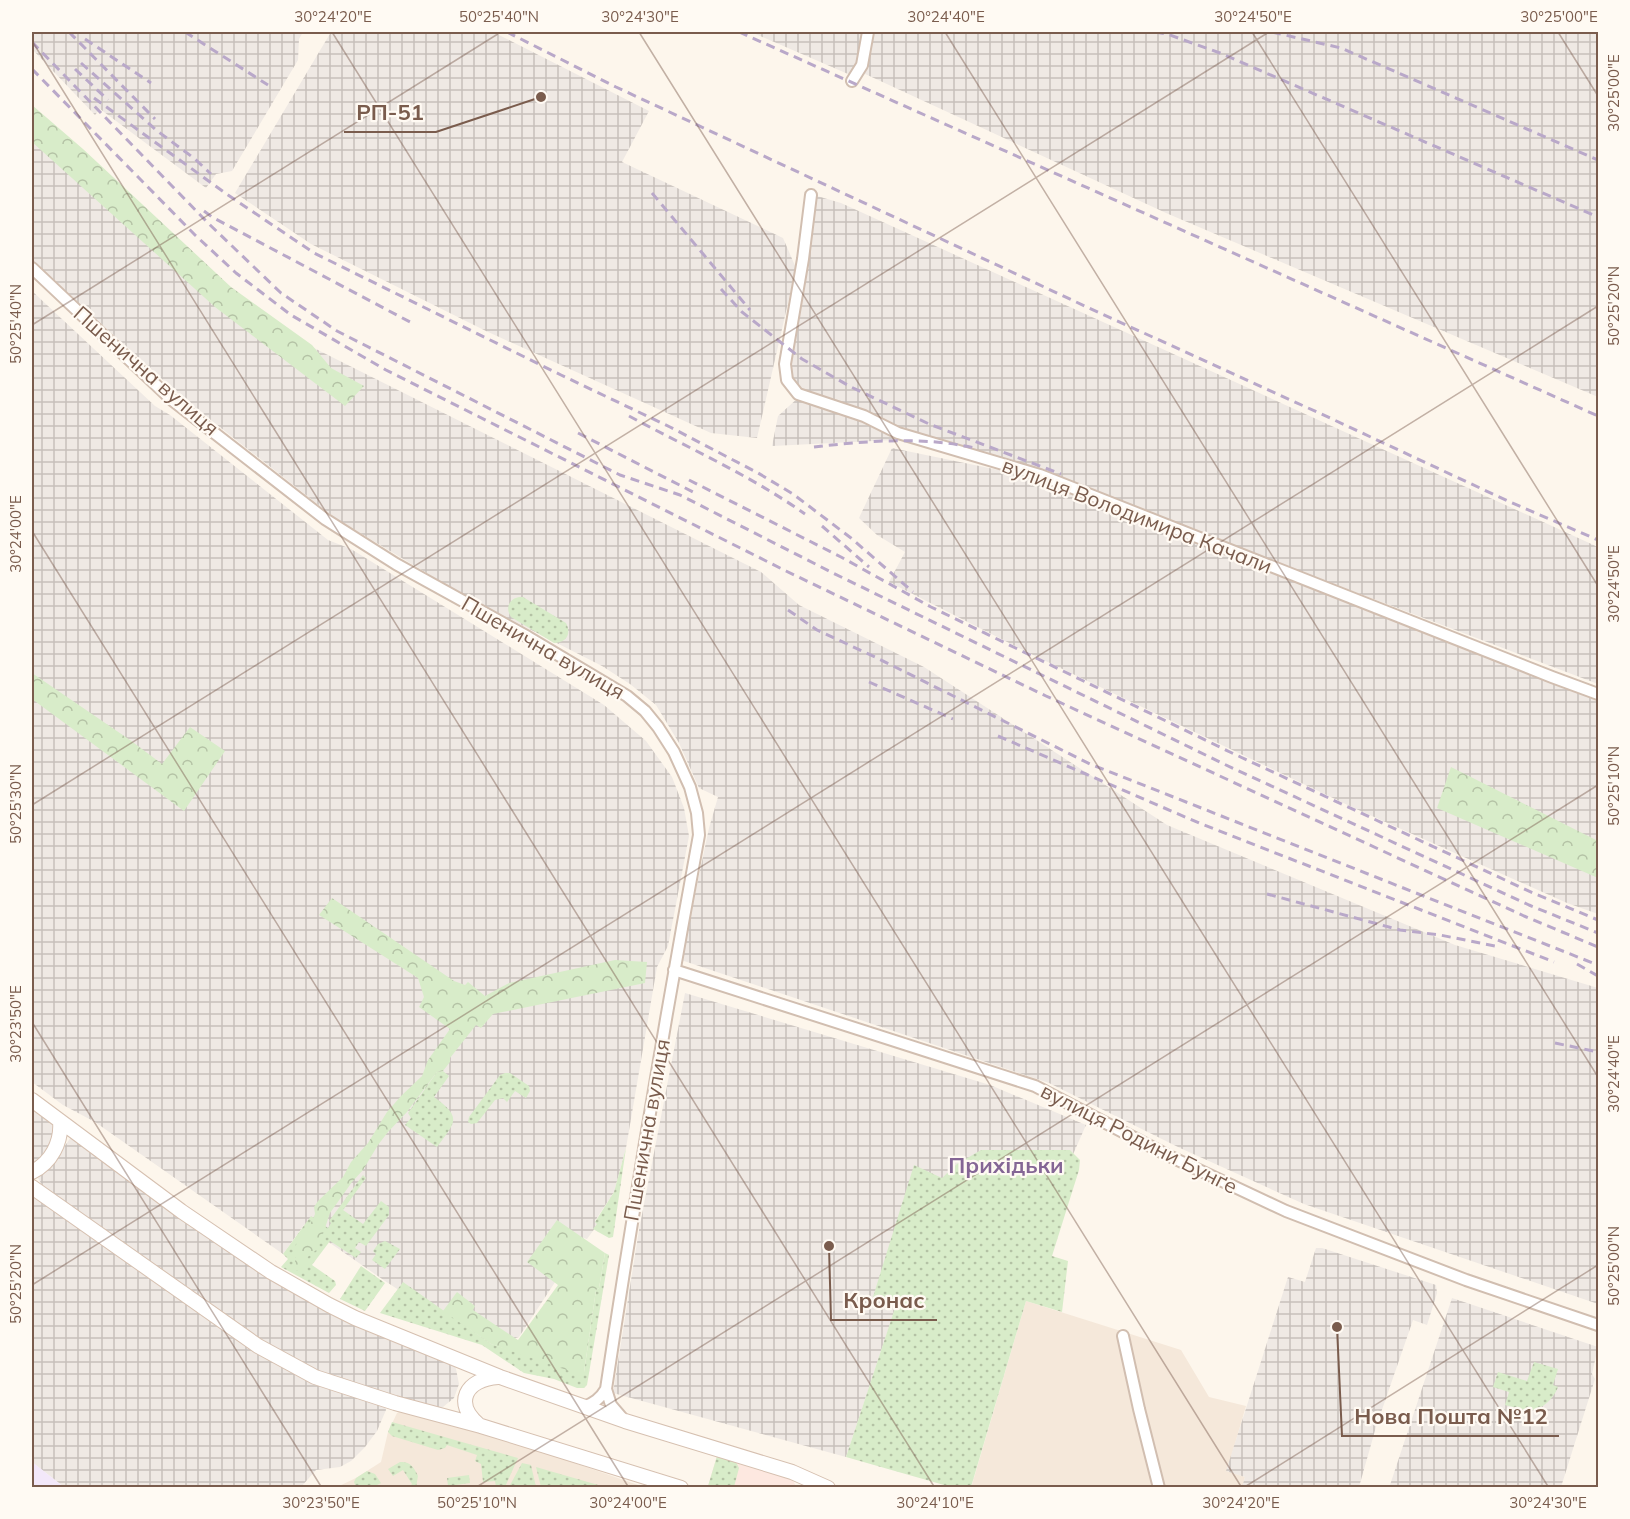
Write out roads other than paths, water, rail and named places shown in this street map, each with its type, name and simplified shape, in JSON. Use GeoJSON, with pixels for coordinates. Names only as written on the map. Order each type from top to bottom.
{"type":"FeatureCollection","features":[{"type":"Feature","properties":{"kind":"main road"},"geometry":{"type":"LineString","coordinates":[[32,1100],[181,1211],[271,1272],[346,1314],[500,1377],[625,1421],[792,1472],[828,1488]]}},
{"type":"Feature","properties":{"kind":"main road"},"geometry":{"type":"LineString","coordinates":[[32,1172],[50,1156],[56,1147],[59,1140],[60,1121]]}},
{"type":"Feature","properties":{"kind":"main road"},"geometry":{"type":"LineString","coordinates":[[32,1187],[258,1346],[315,1377],[681,1488]]}},
{"type":"Feature","properties":{"kind":"main road"},"geometry":{"type":"LineString","coordinates":[[481,1426],[471,1418],[467,1411],[465,1401],[467,1391],[488,1377],[500,1377]]}},
{"type":"Feature","properties":{"kind":"main road"},"geometry":{"type":"LineString","coordinates":[[792,1472],[802,1488]]}},
{"type":"Feature","properties":{"kind":"street"},"geometry":{"type":"LineString","coordinates":[[852,81],[862,65],[868,32]]}},
{"type":"Feature","properties":{"kind":"street","name":"вулиця Володимира Качали"},"geometry":{"type":"LineString","coordinates":[[811,195],[803,259],[785,364],[788,380],[798,394],[864,416],[898,433],[1040,475],[1522,666],[1599,694]]}},
{"type":"Feature","properties":{"kind":"street","name":"Пшенична вулиця"},"geometry":{"type":"LineString","coordinates":[[32,268],[172,400],[325,519],[396,564],[613,686],[645,711],[674,752],[690,787],[698,813],[699,835],[629,1236],[606,1389]]}},
{"type":"Feature","properties":{"kind":"street","name":"вулиця Родини Бунґе"},"geometry":{"type":"LineString","coordinates":[[674,970],[1035,1086],[1167,1155],[1286,1211],[1466,1280],[1599,1325]]}},
{"type":"Feature","properties":{"kind":"street"},"geometry":{"type":"LineString","coordinates":[[1123,1336],[1139,1410],[1160,1488]]}},
{"type":"Feature","properties":{"kind":"street"},"geometry":{"type":"LineString","coordinates":[[584,1407],[601,1397],[606,1389]]}},
{"type":"Feature","properties":{"kind":"street"},"geometry":{"type":"LineString","coordinates":[[606,1389],[611,1405],[625,1421]]}},
{"type":"Feature","properties":{"kind":"railway"},"geometry":{"type":"LineString","coordinates":[[69,32],[155,119]]}},
{"type":"Feature","properties":{"kind":"railway"},"geometry":{"type":"LineString","coordinates":[[185,32],[268,85]]}},
{"type":"Feature","properties":{"kind":"railway"},"geometry":{"type":"LineString","coordinates":[[507,32],[616,87],[1089,308],[1510,502],[1598,540]]}},
{"type":"Feature","properties":{"kind":"railway"},"geometry":{"type":"LineString","coordinates":[[739,32],[1598,416]]}},
{"type":"Feature","properties":{"kind":"railway"},"geometry":{"type":"LineString","coordinates":[[1155,32],[1220,53],[1598,217]]}},
{"type":"Feature","properties":{"kind":"railway"},"geometry":{"type":"LineString","coordinates":[[1272,32],[1341,48],[1598,160]]}},
{"type":"Feature","properties":{"kind":"railway"},"geometry":{"type":"LineString","coordinates":[[85,39],[151,83]]}},
{"type":"Feature","properties":{"kind":"railway"},"geometry":{"type":"LineString","coordinates":[[32,42],[207,222],[281,293],[337,331],[620,475],[680,495],[833,573],[1226,765],[1529,905],[1598,933]]}},
{"type":"Feature","properties":{"kind":"railway"},"geometry":{"type":"LineString","coordinates":[[81,63],[156,130],[211,174]]}},
{"type":"Feature","properties":{"kind":"railway"},"geometry":{"type":"LineString","coordinates":[[32,69],[195,235],[236,273],[291,315],[386,370],[786,571],[1046,696],[1524,916],[1598,947]]}},
{"type":"Feature","properties":{"kind":"railway"},"geometry":{"type":"LineString","coordinates":[[75,69],[108,100]]}},
{"type":"Feature","properties":{"kind":"railway"},"geometry":{"type":"LineString","coordinates":[[94,98],[228,195],[314,253],[670,427],[793,494],[851,538],[913,592]]}},
{"type":"Feature","properties":{"kind":"railway"},"geometry":{"type":"LineString","coordinates":[[652,193],[750,310]]}},
{"type":"Feature","properties":{"kind":"railway"},"geometry":{"type":"LineString","coordinates":[[204,211],[410,322]]}},
{"type":"Feature","properties":{"kind":"railway"},"geometry":{"type":"LineString","coordinates":[[721,289],[742,312],[802,359],[851,387],[929,424],[1061,474]]}},
{"type":"Feature","properties":{"kind":"railway"},"geometry":{"type":"LineString","coordinates":[[629,416],[741,474],[805,514]]}},
{"type":"Feature","properties":{"kind":"railway"},"geometry":{"type":"LineString","coordinates":[[578,433],[695,493]]}},
{"type":"Feature","properties":{"kind":"railway"},"geometry":{"type":"LineString","coordinates":[[814,447],[914,441],[975,448]]}},
{"type":"Feature","properties":{"kind":"railway"},"geometry":{"type":"LineString","coordinates":[[689,480],[841,557],[931,607],[1232,753],[1533,893],[1598,920]]}},
{"type":"Feature","properties":{"kind":"railway"},"geometry":{"type":"LineString","coordinates":[[822,526],[869,567]]}},
{"type":"Feature","properties":{"kind":"railway"},"geometry":{"type":"LineString","coordinates":[[788,610],[817,630],[1090,764],[1598,965]]}},
{"type":"Feature","properties":{"kind":"railway"},"geometry":{"type":"LineString","coordinates":[[869,682],[953,719]]}},
{"type":"Feature","properties":{"kind":"railway"},"geometry":{"type":"LineString","coordinates":[[998,736],[1199,823],[1554,962]]}},
{"type":"Feature","properties":{"kind":"railway"},"geometry":{"type":"LineString","coordinates":[[1267,894],[1400,930],[1495,946]]}},
{"type":"Feature","properties":{"kind":"railway"},"geometry":{"type":"LineString","coordinates":[[1577,964],[1598,976]]}},
{"type":"Feature","properties":{"kind":"railway"},"geometry":{"type":"LineString","coordinates":[[1555,1043],[1598,1052]]}},
{"type":"Feature","properties":{"kind":"place","name":"РП-51"},"geometry":{"type":"Point","coordinates":[541,97]}},
{"type":"Feature","properties":{"kind":"place","name":"Кронас"},"geometry":{"type":"Point","coordinates":[829,1246]}},
{"type":"Feature","properties":{"kind":"place","name":"Нова Пошта №12"},"geometry":{"type":"Point","coordinates":[1337,1327]}},
{"type":"Feature","properties":{"kind":"district","name":"Прихідьки"},"geometry":{"type":"Point","coordinates":[1006,1165]}}]}
